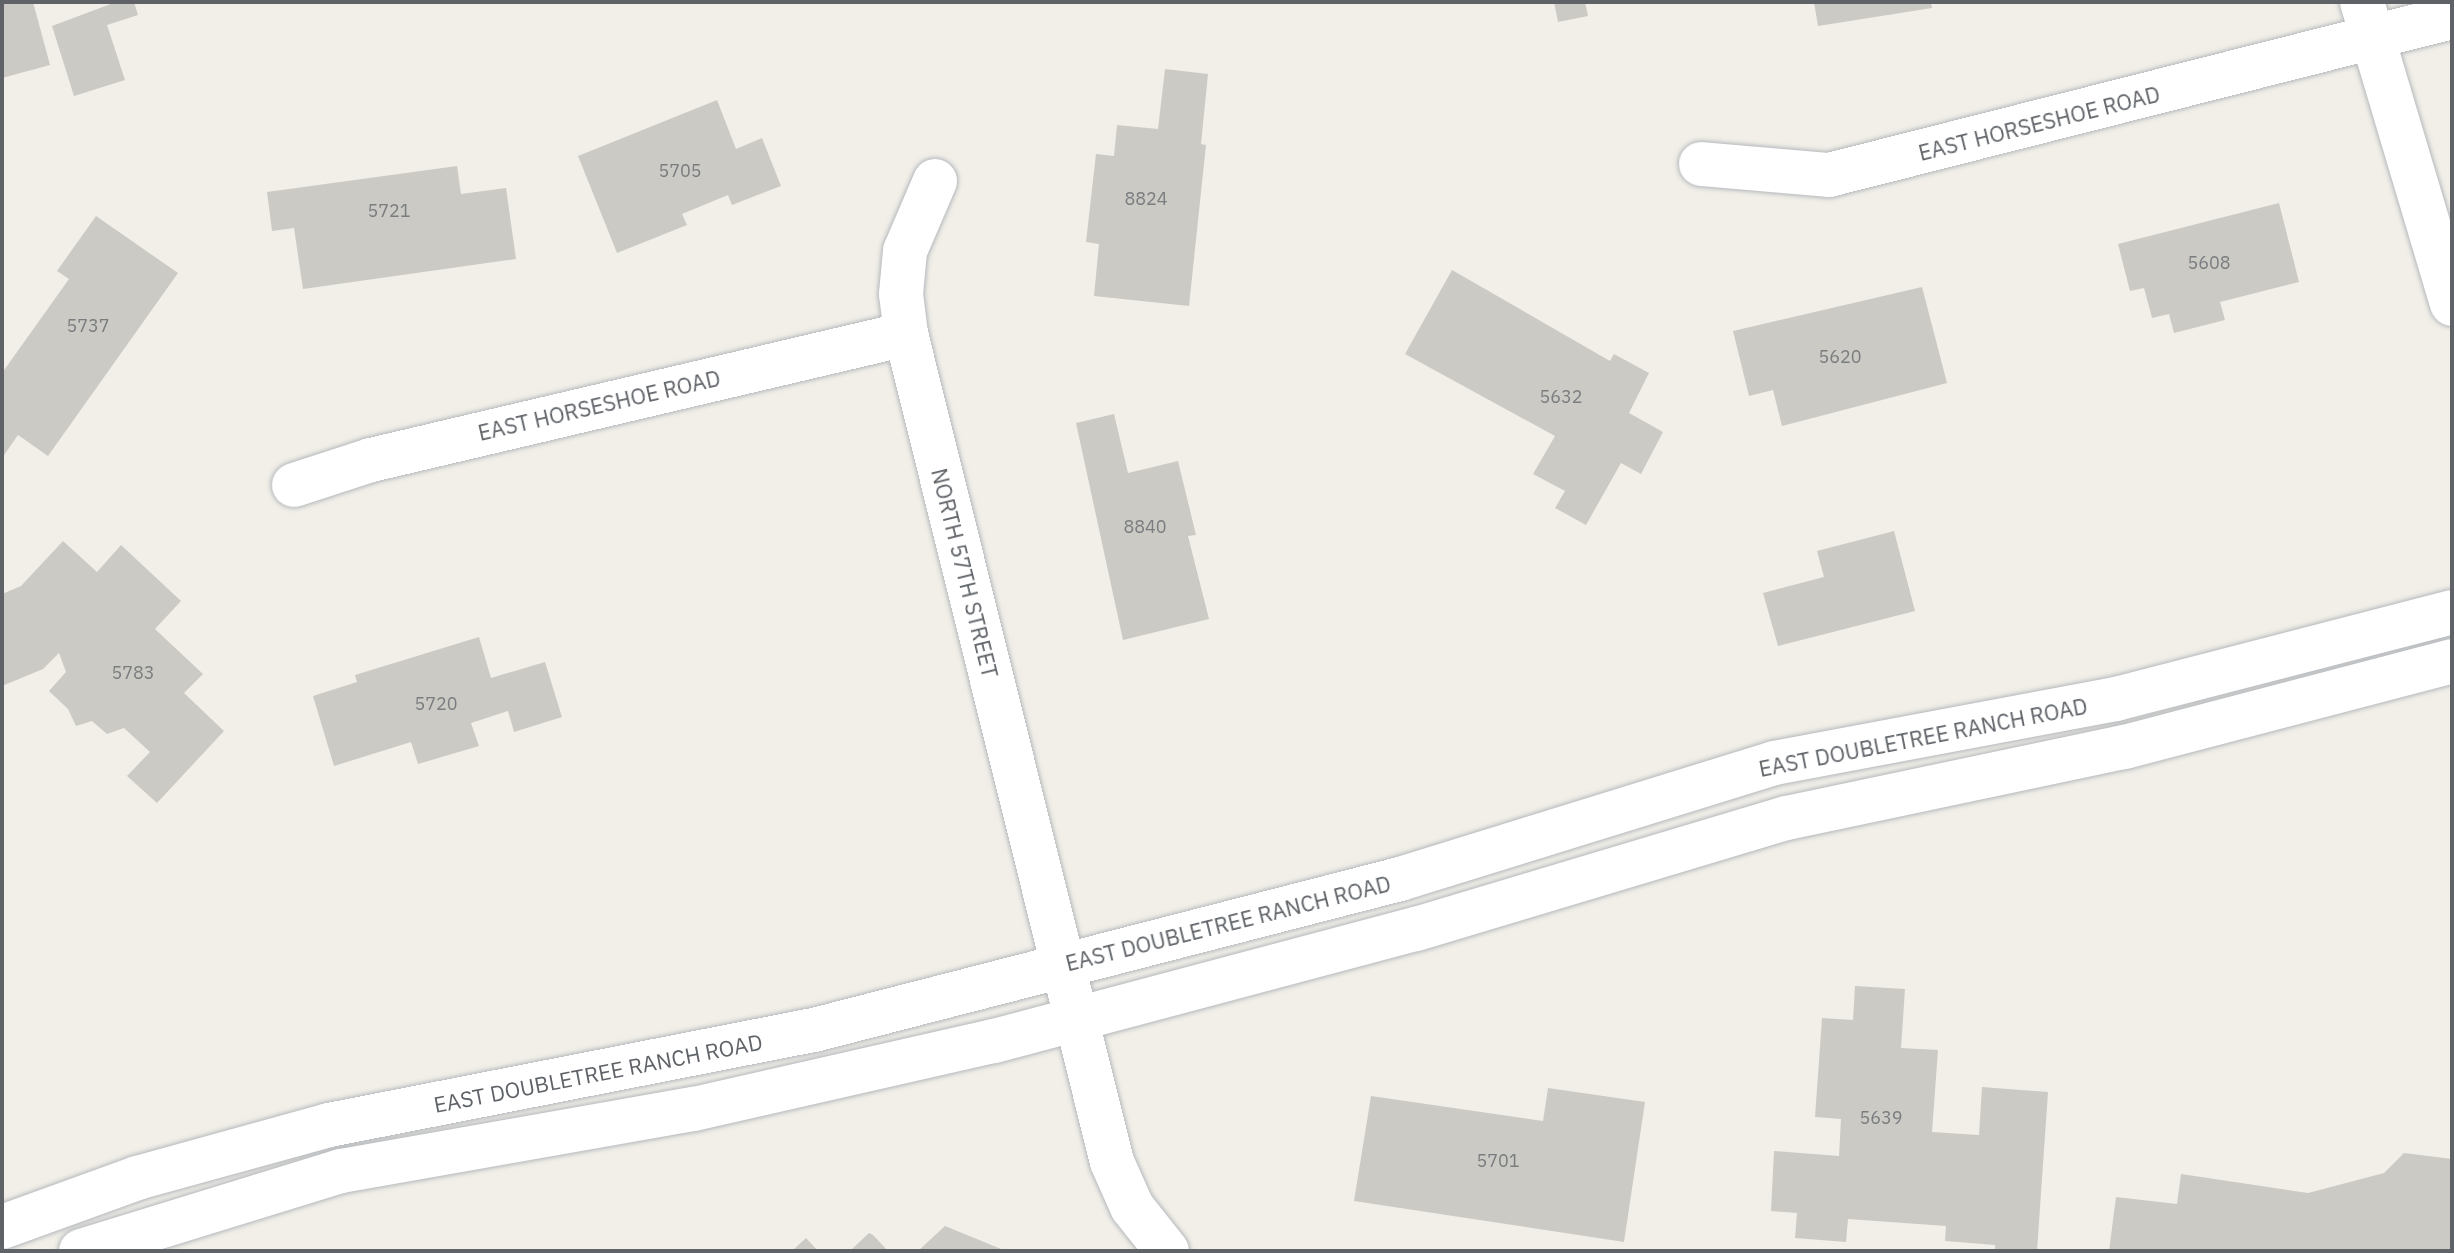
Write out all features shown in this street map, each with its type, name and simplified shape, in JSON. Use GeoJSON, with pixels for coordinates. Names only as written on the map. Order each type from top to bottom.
{"type":"FeatureCollection","features":[{"type":"Feature","properties":{"kind":"main road","name":"EAST HORSESHOE ROAD"},"geometry":{"type":"LineString","coordinates":[[1701,164],[1829,175],[2368,20],[2452,17]]}},
{"type":"Feature","properties":{"kind":"main road"},"geometry":{"type":"LineString","coordinates":[[2368,20],[2452,304]]}},
{"type":"Feature","properties":{"kind":"main road","name":"NORTH 57TH STREET"},"geometry":{"type":"LineString","coordinates":[[935,181],[905,251],[901,294],[906,334],[1112,1162],[1132,1207],[1167,1251]]}},
{"type":"Feature","properties":{"kind":"main road","name":"EAST HORSESHOE ROAD"},"geometry":{"type":"LineString","coordinates":[[294,485],[469,436],[906,334]]}},
{"type":"Feature","properties":{"kind":"main road","name":"EAST DOUBLETREE RANCH ROAD"},"geometry":{"type":"LineString","coordinates":[[2,1227],[137,1178],[329,1125],[814,1030],[1400,879],[1774,763],[2116,699],[2452,612]]}},
{"type":"Feature","properties":{"kind":"main road"},"geometry":{"type":"LineString","coordinates":[[81,1251],[341,1171],[830,1081],[1416,929],[1787,818],[2125,747],[2452,661]]}},
{"type":"Feature","properties":{"kind":"main road"},"geometry":{"type":"LineString","coordinates":[[634,1067],[644,1116]]}},
{"type":"Feature","properties":{"kind":"main road"},"geometry":{"type":"LineString","coordinates":[[2,1238],[6,1251]]}},
{"type":"Feature","properties":{"kind":"building"},"geometry":{"type":"Polygon","coordinates":[[[2,2],[33,2],[50,65],[2,78],[2,2]]]}},
{"type":"Feature","properties":{"kind":"building"},"geometry":{"type":"Polygon","coordinates":[[[116,2],[134,2],[138,15],[107,25],[125,80],[74,96],[52,26],[116,2]]]}},
{"type":"Feature","properties":{"kind":"building"},"geometry":{"type":"Polygon","coordinates":[[[1554,2],[1585,2],[1588,16],[1558,22],[1554,2]]]}},
{"type":"Feature","properties":{"kind":"building"},"geometry":{"type":"Polygon","coordinates":[[[1814,2],[1931,2],[1932,8],[1818,26],[1814,2]]]}},
{"type":"Feature","properties":{"kind":"building"},"geometry":{"type":"Polygon","coordinates":[[[1165,69],[1208,74],[1201,144],[1206,145],[1189,306],[1094,296],[1099,244],[1086,242],[1096,154],[1114,156],[1117,125],[1158,129],[1165,69]]]}},
{"type":"Feature","properties":{"kind":"building"},"geometry":{"type":"Polygon","coordinates":[[[717,100],[736,149],[762,138],[781,186],[732,205],[728,195],[682,214],[687,225],[617,253],[578,156],[717,100]]]}},
{"type":"Feature","properties":{"kind":"building"},"geometry":{"type":"Polygon","coordinates":[[[457,166],[461,194],[506,188],[516,259],[303,289],[294,228],[272,231],[267,192],[457,166]]]}},
{"type":"Feature","properties":{"kind":"building"},"geometry":{"type":"Polygon","coordinates":[[[2279,203],[2299,282],[2220,302],[2225,320],[2174,333],[2169,314],[2152,318],[2144,288],[2130,291],[2118,244],[2279,203]]]}},
{"type":"Feature","properties":{"kind":"building"},"geometry":{"type":"Polygon","coordinates":[[[96,216],[178,273],[48,456],[18,435],[2,458],[2,373],[69,279],[57,271],[96,216]]]}},
{"type":"Feature","properties":{"kind":"building"},"geometry":{"type":"Polygon","coordinates":[[[1452,270],[1610,361],[1614,354],[1649,373],[1629,413],[1663,432],[1641,474],[1621,463],[1586,525],[1555,508],[1565,491],[1533,474],[1555,436],[1405,354],[1452,270]]]}},
{"type":"Feature","properties":{"kind":"building"},"geometry":{"type":"Polygon","coordinates":[[[1922,287],[1947,383],[1782,426],[1773,390],[1749,396],[1733,331],[1922,287]]]}},
{"type":"Feature","properties":{"kind":"building"},"geometry":{"type":"Polygon","coordinates":[[[1114,414],[1128,473],[1178,461],[1196,535],[1188,536],[1209,619],[1123,640],[1076,423],[1114,414]]]}},
{"type":"Feature","properties":{"kind":"building"},"geometry":{"type":"Polygon","coordinates":[[[1894,531],[1915,611],[1778,646],[1763,593],[1824,577],[1817,551],[1894,531]]]}},
{"type":"Feature","properties":{"kind":"building"},"geometry":{"type":"Polygon","coordinates":[[[63,541],[97,572],[121,545],[181,601],[155,629],[203,674],[184,693],[224,731],[157,803],[127,776],[150,752],[124,728],[107,734],[92,721],[76,726],[68,709],[49,691],[66,672],[59,653],[43,669],[2,686],[2,594],[21,586],[63,541]]]}},
{"type":"Feature","properties":{"kind":"building"},"geometry":{"type":"Polygon","coordinates":[[[479,637],[491,678],[545,662],[562,717],[514,732],[508,711],[471,723],[479,746],[418,764],[411,742],[334,766],[313,696],[357,682],[355,675],[479,637]]]}},
{"type":"Feature","properties":{"kind":"building"},"geometry":{"type":"Polygon","coordinates":[[[1855,986],[1905,989],[1901,1048],[1938,1050],[1932,1132],[1979,1135],[1982,1087],[2048,1092],[2037,1251],[1995,1251],[1995,1245],[1945,1241],[1946,1226],[1848,1219],[1846,1242],[1795,1238],[1797,1213],[1771,1211],[1774,1151],[1839,1156],[1841,1119],[1815,1117],[1822,1018],[1853,1020],[1855,986]]]}},
{"type":"Feature","properties":{"kind":"building"},"geometry":{"type":"Polygon","coordinates":[[[1548,1088],[1645,1102],[1624,1242],[1354,1201],[1371,1096],[1543,1121],[1548,1088]]]}},
{"type":"Feature","properties":{"kind":"building"},"geometry":{"type":"Polygon","coordinates":[[[2404,1153],[2452,1159],[2452,1249],[2109,1251],[2116,1197],[2177,1204],[2181,1174],[2308,1193],[2384,1173],[2404,1153]]]}},
{"type":"Feature","properties":{"kind":"building"},"geometry":{"type":"Polygon","coordinates":[[[945,1226],[1006,1251],[918,1251],[945,1226]]]}},
{"type":"Feature","properties":{"kind":"building"},"geometry":{"type":"Polygon","coordinates":[[[869,1233],[888,1251],[850,1251],[869,1233]]]}},
{"type":"Feature","properties":{"kind":"building"},"geometry":{"type":"Polygon","coordinates":[[[806,1238],[818,1251],[792,1251],[806,1238]]]}}]}
